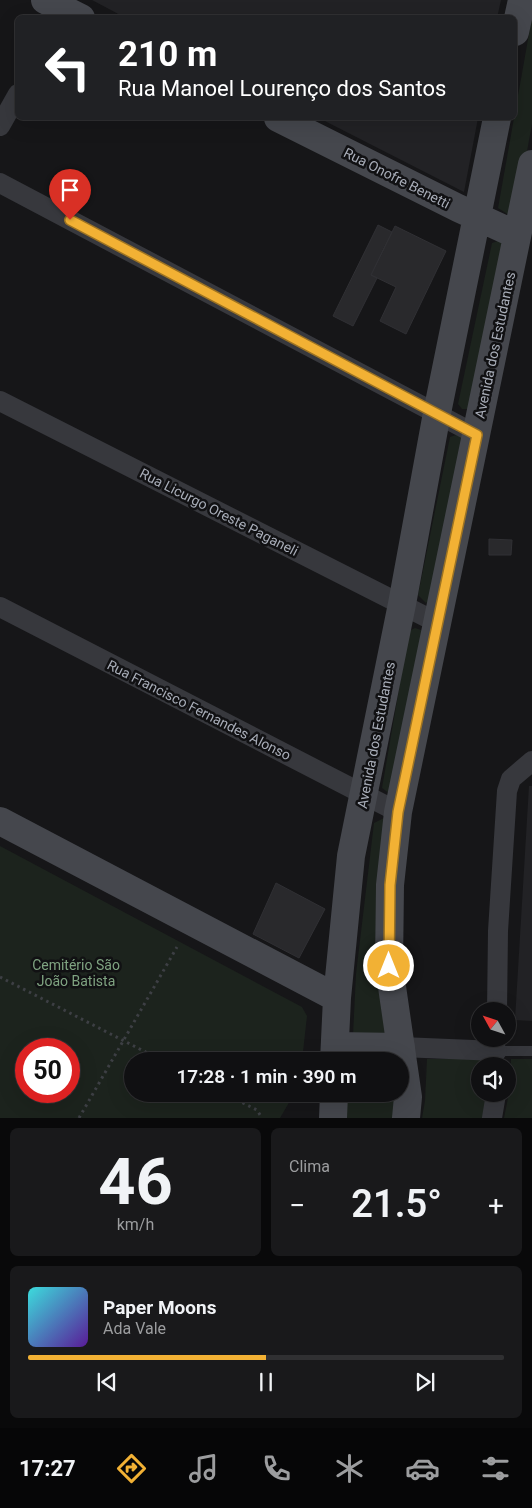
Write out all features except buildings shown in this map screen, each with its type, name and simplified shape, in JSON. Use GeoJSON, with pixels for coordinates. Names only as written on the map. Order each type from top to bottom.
{"type":"FeatureCollection","features":[{"type":"Feature","properties":{"kind":"main road"},"geometry":{"type":"LineString","coordinates":[[517,23],[522,0]]}},
{"type":"Feature","properties":{"kind":"main road","name":"Rua Onofre Benetti"},"geometry":{"type":"LineString","coordinates":[[282,120],[477,218],[517,235]]}},
{"type":"Feature","properties":{"kind":"main road","name":"Avenida dos Estudantes"},"geometry":{"type":"LineString","coordinates":[[335,1052],[337,998],[351,856],[402,604],[437,413],[497,120]]}},
{"type":"Feature","properties":{"kind":"main road","name":"Avenida dos Estudantes"},"geometry":{"type":"LineString","coordinates":[[406,1118],[408,1097],[389,966],[390,885],[398,812],[532,164]]}},
{"type":"Feature","properties":{"kind":"main road"},"geometry":{"type":"LineString","coordinates":[[0,821],[337,998]]}},
{"type":"Feature","properties":{"kind":"main road"},"geometry":{"type":"LineString","coordinates":[[354,1052],[402,1047]]}},
{"type":"Feature","properties":{"kind":"main road"},"geometry":{"type":"LineString","coordinates":[[333,1118],[334,1102]]}},
{"type":"Feature","properties":{"kind":"street"},"geometry":{"type":"LineString","coordinates":[[0,126],[15,99]]}},
{"type":"Feature","properties":{"kind":"street"},"geometry":{"type":"LineString","coordinates":[[0,184],[477,435]]}},
{"type":"Feature","properties":{"kind":"street","name":"Rua Licurgo Oreste Paganeli"},"geometry":{"type":"LineString","coordinates":[[0,401],[438,623]]}},
{"type":"Feature","properties":{"kind":"street","name":"Rua Francisco Fernandes Alonso"},"geometry":{"type":"LineString","coordinates":[[0,606],[398,812]]}},
{"type":"Feature","properties":{"kind":"street"},"geometry":{"type":"LineString","coordinates":[[497,1002],[498,931],[507,791],[511,779],[532,761]]}},
{"type":"Feature","properties":{"kind":"street"},"geometry":{"type":"LineString","coordinates":[[402,1047],[497,1052]]}},
{"type":"Feature","properties":{"kind":"street"},"geometry":{"type":"LineString","coordinates":[[492,1118],[495,1102]]}},
{"type":"Feature","properties":{"kind":"lane"},"geometry":{"type":"LineString","coordinates":[[497,1052],[532,1051]]}},
{"type":"Feature","properties":{"kind":"path"},"geometry":{"type":"LineString","coordinates":[[78,1118],[176,947]]}},
{"type":"Feature","properties":{"kind":"path"},"geometry":{"type":"LineString","coordinates":[[0,977],[146,1052]]}},
{"type":"Feature","properties":{"kind":"path"},"geometry":{"type":"LineString","coordinates":[[241,1102],[257,1110],[262,1118]]}},
{"type":"Feature","properties":{"kind":"shaded area"},"geometry":{"type":"Polygon","coordinates":[[[92,0],[501,0],[498,15],[120,15],[92,0]]]}},
{"type":"Feature","properties":{"kind":"shaded area"},"geometry":{"type":"Polygon","coordinates":[[[323,120],[478,120],[464,192],[323,120]]]}},
{"type":"Feature","properties":{"kind":"shaded area"},"geometry":{"type":"Polygon","coordinates":[[[529,786],[532,786],[532,1021],[516,1020],[529,786]]]}},
{"type":"Feature","properties":{"kind":"green space"},"geometry":{"type":"Polygon","coordinates":[[[532,17],[532,124],[516,211],[509,215],[498,208],[514,120],[517,120],[517,101],[532,17]]]}},
{"type":"Feature","properties":{"kind":"green space"},"geometry":{"type":"Polygon","coordinates":[[[501,240],[509,245],[470,409],[462,409],[458,404],[492,243],[501,240]]]}},
{"type":"Feature","properties":{"kind":"green space"},"geometry":{"type":"Polygon","coordinates":[[[456,435],[462,437],[432,599],[426,603],[418,595],[450,437],[456,435]]]}},
{"type":"Feature","properties":{"kind":"green space"},"geometry":{"type":"Polygon","coordinates":[[[415,628],[424,631],[390,794],[382,788],[409,631],[415,628]]]}},
{"type":"Feature","properties":{"kind":"green space"},"geometry":{"type":"Polygon","coordinates":[[[384,818],[387,1032],[381,1039],[353,1035],[356,974],[374,823],[384,818]]]}},
{"type":"Feature","properties":{"kind":"green space","name":"Cemitério São João Batista"},"geometry":{"type":"Polygon","coordinates":[[[0,846],[302,1007],[307,1016],[303,1052],[124,1052],[124,1102],[289,1102],[280,1118],[0,1118],[0,846]]]}},
{"type":"Feature","properties":{"kind":"green space"},"geometry":{"type":"Polygon","coordinates":[[[427,1059],[471,1059],[471,1102],[488,1102],[482,1118],[422,1118],[425,1101],[427,1059]]]}},
{"type":"Feature","properties":{"kind":"green space"},"geometry":{"type":"Polygon","coordinates":[[[516,1059],[532,1059],[532,1118],[504,1118],[507,1102],[516,1102],[516,1059]]]}},
{"type":"Feature","properties":{"kind":"green space"},"geometry":{"type":"Polygon","coordinates":[[[342,1102],[396,1102],[395,1118],[341,1118],[342,1102]]]}},
{"type":"Feature","properties":{"kind":"route"},"geometry":{"type":"LineString","coordinates":[[70,220],[477,435],[398,812],[390,885],[389,966]]}}]}
